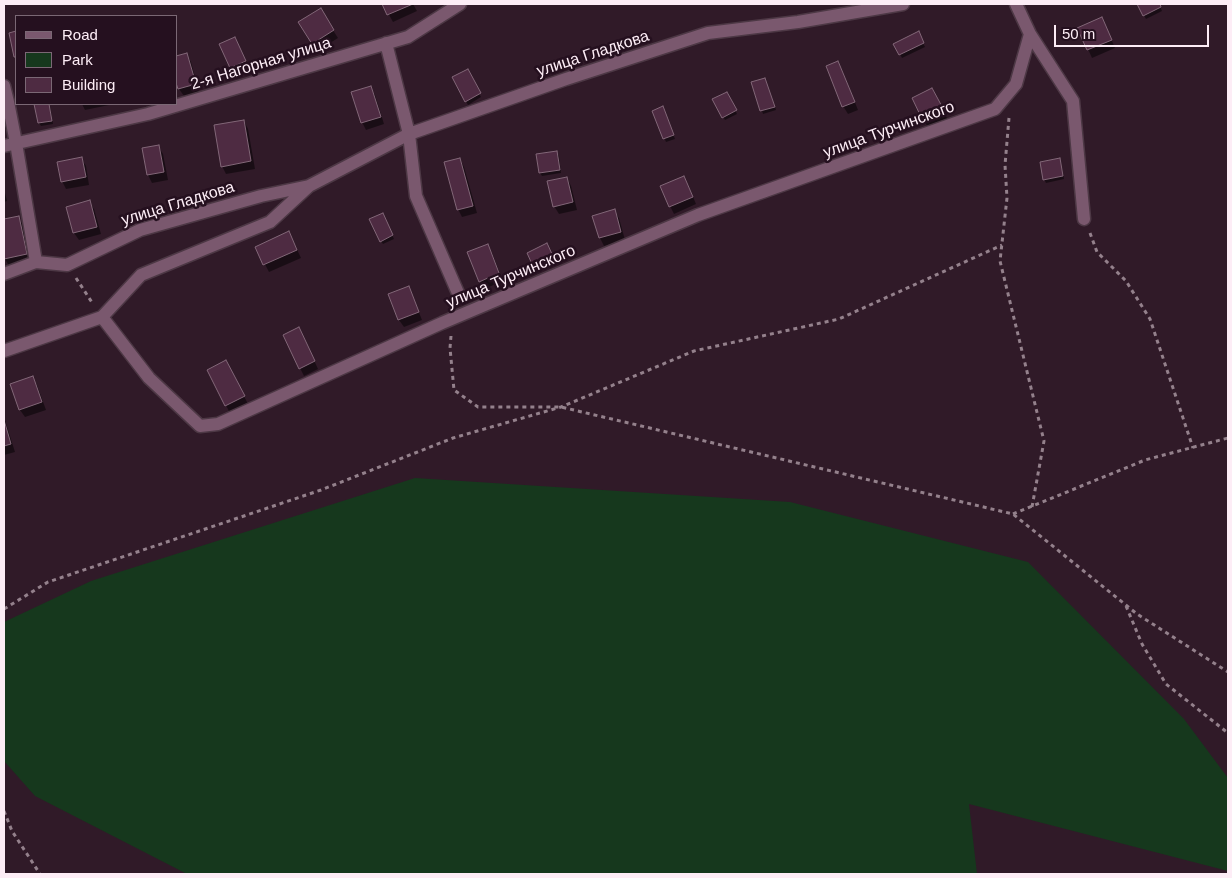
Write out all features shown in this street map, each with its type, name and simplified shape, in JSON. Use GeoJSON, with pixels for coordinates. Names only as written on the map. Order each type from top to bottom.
{"type":"FeatureCollection","features":[{"type":"Feature","properties":{"kind":"street","name":"2-я Нагорная улица"},"geometry":{"type":"LineString","coordinates":[[10,144],[148,114],[408,37],[460,4]]}},
{"type":"Feature","properties":{"kind":"street","name":"улица Гладкова"},"geometry":{"type":"LineString","coordinates":[[102,317],[141,275],[270,222],[309,186],[409,134],[566,79],[708,33],[798,22],[903,4]]}},
{"type":"Feature","properties":{"kind":"street"},"geometry":{"type":"LineString","coordinates":[[1016,4],[1030,34],[1073,101],[1084,219]]}},
{"type":"Feature","properties":{"kind":"street","name":"улица Турчинского"},"geometry":{"type":"LineString","coordinates":[[102,317],[149,378],[200,426],[218,424],[454,318],[698,215],[995,110],[1016,84],[1030,34]]}},
{"type":"Feature","properties":{"kind":"street"},"geometry":{"type":"LineString","coordinates":[[386,43],[409,134],[416,196],[458,293]]}},
{"type":"Feature","properties":{"kind":"street"},"geometry":{"type":"LineString","coordinates":[[4,86],[8,102],[10,144],[36,262]]}},
{"type":"Feature","properties":{"kind":"street","name":"улица Гладкова"},"geometry":{"type":"LineString","coordinates":[[67,265],[140,230],[261,196],[309,186]]}},
{"type":"Feature","properties":{"kind":"street"},"geometry":{"type":"LineString","coordinates":[[4,274],[36,262],[67,265]]}},
{"type":"Feature","properties":{"kind":"street"},"geometry":{"type":"LineString","coordinates":[[4,351],[102,317]]}},
{"type":"Feature","properties":{"kind":"path"},"geometry":{"type":"LineString","coordinates":[[1009,118],[1006,165],[1008,198],[1000,261],[1044,442],[1032,507]]}},
{"type":"Feature","properties":{"kind":"path"},"geometry":{"type":"LineString","coordinates":[[1084,219],[1097,252],[1126,281],[1150,319],[1193,448]]}},
{"type":"Feature","properties":{"kind":"path"},"geometry":{"type":"LineString","coordinates":[[4,609],[48,582],[321,490],[453,438],[561,406],[694,352],[839,319],[1002,245]]}},
{"type":"Feature","properties":{"kind":"path"},"geometry":{"type":"LineString","coordinates":[[67,265],[102,317]]}},
{"type":"Feature","properties":{"kind":"path"},"geometry":{"type":"LineString","coordinates":[[454,318],[450,348],[454,390],[478,407],[561,406],[1013,514],[1137,614],[1228,672]]}},
{"type":"Feature","properties":{"kind":"path"},"geometry":{"type":"LineString","coordinates":[[1013,514],[1145,460],[1228,438]]}},
{"type":"Feature","properties":{"kind":"path"},"geometry":{"type":"LineString","coordinates":[[1125,605],[1142,644],[1166,684],[1228,733]]}},
{"type":"Feature","properties":{"kind":"path"},"geometry":{"type":"LineString","coordinates":[[4,811],[12,831],[40,874]]}},
{"type":"Feature","properties":{"kind":"green space"},"geometry":{"type":"Polygon","coordinates":[[[415,478],[790,502],[1028,562],[1184,719],[1228,778],[1228,871],[969,804],[977,874],[187,874],[35,796],[4,761],[4,622],[91,581],[415,478]]]}},
{"type":"Feature","properties":{"kind":"building"},"geometry":{"type":"Polygon","coordinates":[[[382,4],[413,4],[387,15],[382,4]]]}},
{"type":"Feature","properties":{"kind":"building"},"geometry":{"type":"Polygon","coordinates":[[[1137,4],[1160,4],[1161,7],[1143,16],[1137,4]]]}},
{"type":"Feature","properties":{"kind":"building"},"geometry":{"type":"Polygon","coordinates":[[[321,8],[334,30],[312,44],[298,22],[321,8]]]}},
{"type":"Feature","properties":{"kind":"building"},"geometry":{"type":"Polygon","coordinates":[[[1102,17],[1112,40],[1087,50],[1077,28],[1102,17]]]}},
{"type":"Feature","properties":{"kind":"building"},"geometry":{"type":"Polygon","coordinates":[[[15,31],[15,57],[14,57],[9,33],[15,31]]]}},
{"type":"Feature","properties":{"kind":"building"},"geometry":{"type":"Polygon","coordinates":[[[919,31],[924,43],[899,55],[893,44],[919,31]]]}},
{"type":"Feature","properties":{"kind":"building"},"geometry":{"type":"Polygon","coordinates":[[[235,37],[246,61],[230,68],[219,44],[235,37]]]}},
{"type":"Feature","properties":{"kind":"building"},"geometry":{"type":"Polygon","coordinates":[[[187,53],[196,84],[178,89],[178,55],[187,53]]]}},
{"type":"Feature","properties":{"kind":"building"},"geometry":{"type":"Polygon","coordinates":[[[838,61],[855,102],[842,107],[826,66],[838,61]]]}},
{"type":"Feature","properties":{"kind":"building"},"geometry":{"type":"Polygon","coordinates":[[[468,69],[481,93],[465,102],[452,77],[468,69]]]}},
{"type":"Feature","properties":{"kind":"building"},"geometry":{"type":"Polygon","coordinates":[[[765,78],[775,107],[760,111],[751,82],[765,78]]]}},
{"type":"Feature","properties":{"kind":"building"},"geometry":{"type":"Polygon","coordinates":[[[371,86],[381,117],[361,123],[351,92],[371,86]]]}},
{"type":"Feature","properties":{"kind":"building"},"geometry":{"type":"Polygon","coordinates":[[[932,88],[945,112],[924,123],[912,98],[932,88]]]}},
{"type":"Feature","properties":{"kind":"building"},"geometry":{"type":"Polygon","coordinates":[[[727,92],[737,110],[722,118],[712,99],[727,92]]]}},
{"type":"Feature","properties":{"kind":"building"},"geometry":{"type":"Polygon","coordinates":[[[34,105],[49,105],[52,121],[38,123],[34,105]]]}},
{"type":"Feature","properties":{"kind":"building"},"geometry":{"type":"Polygon","coordinates":[[[663,106],[674,135],[663,139],[652,111],[663,106]]]}},
{"type":"Feature","properties":{"kind":"building"},"geometry":{"type":"Polygon","coordinates":[[[244,120],[251,161],[221,167],[214,125],[244,120]]]}},
{"type":"Feature","properties":{"kind":"building"},"geometry":{"type":"Polygon","coordinates":[[[159,145],[164,172],[147,175],[142,148],[159,145]]]}},
{"type":"Feature","properties":{"kind":"building"},"geometry":{"type":"Polygon","coordinates":[[[557,151],[560,170],[539,173],[536,154],[557,151]]]}},
{"type":"Feature","properties":{"kind":"building"},"geometry":{"type":"Polygon","coordinates":[[[82,157],[86,177],[61,182],[57,162],[82,157]]]}},
{"type":"Feature","properties":{"kind":"building"},"geometry":{"type":"Polygon","coordinates":[[[460,158],[473,206],[457,210],[444,162],[460,158]]]}},
{"type":"Feature","properties":{"kind":"building"},"geometry":{"type":"Polygon","coordinates":[[[1060,158],[1063,176],[1043,180],[1040,162],[1060,158]]]}},
{"type":"Feature","properties":{"kind":"building"},"geometry":{"type":"Polygon","coordinates":[[[684,176],[693,197],[669,207],[660,186],[684,176]]]}},
{"type":"Feature","properties":{"kind":"building"},"geometry":{"type":"Polygon","coordinates":[[[567,177],[573,202],[553,207],[547,181],[567,177]]]}},
{"type":"Feature","properties":{"kind":"building"},"geometry":{"type":"Polygon","coordinates":[[[90,200],[97,227],[73,233],[66,207],[90,200]]]}},
{"type":"Feature","properties":{"kind":"building"},"geometry":{"type":"Polygon","coordinates":[[[615,209],[621,232],[599,238],[592,216],[615,209]]]}},
{"type":"Feature","properties":{"kind":"building"},"geometry":{"type":"Polygon","coordinates":[[[383,213],[393,235],[380,242],[369,219],[383,213]]]}},
{"type":"Feature","properties":{"kind":"building"},"geometry":{"type":"Polygon","coordinates":[[[19,216],[27,254],[4,259],[4,219],[19,216]]]}},
{"type":"Feature","properties":{"kind":"building"},"geometry":{"type":"Polygon","coordinates":[[[289,231],[297,250],[263,265],[255,247],[289,231]]]}},
{"type":"Feature","properties":{"kind":"building"},"geometry":{"type":"Polygon","coordinates":[[[547,243],[552,254],[532,264],[527,253],[547,243]]]}},
{"type":"Feature","properties":{"kind":"building"},"geometry":{"type":"Polygon","coordinates":[[[488,244],[499,273],[479,282],[467,252],[488,244]]]}},
{"type":"Feature","properties":{"kind":"building"},"geometry":{"type":"Polygon","coordinates":[[[409,286],[419,312],[398,320],[388,294],[409,286]]]}},
{"type":"Feature","properties":{"kind":"building"},"geometry":{"type":"Polygon","coordinates":[[[299,327],[315,361],[299,369],[283,335],[299,327]]]}},
{"type":"Feature","properties":{"kind":"building"},"geometry":{"type":"Polygon","coordinates":[[[226,360],[245,396],[225,406],[207,370],[226,360]]]}},
{"type":"Feature","properties":{"kind":"building"},"geometry":{"type":"Polygon","coordinates":[[[33,376],[42,402],[19,410],[10,384],[33,376]]]}},
{"type":"Feature","properties":{"kind":"building"},"geometry":{"type":"Polygon","coordinates":[[[4,420],[11,444],[4,446],[4,420]]]}}]}
